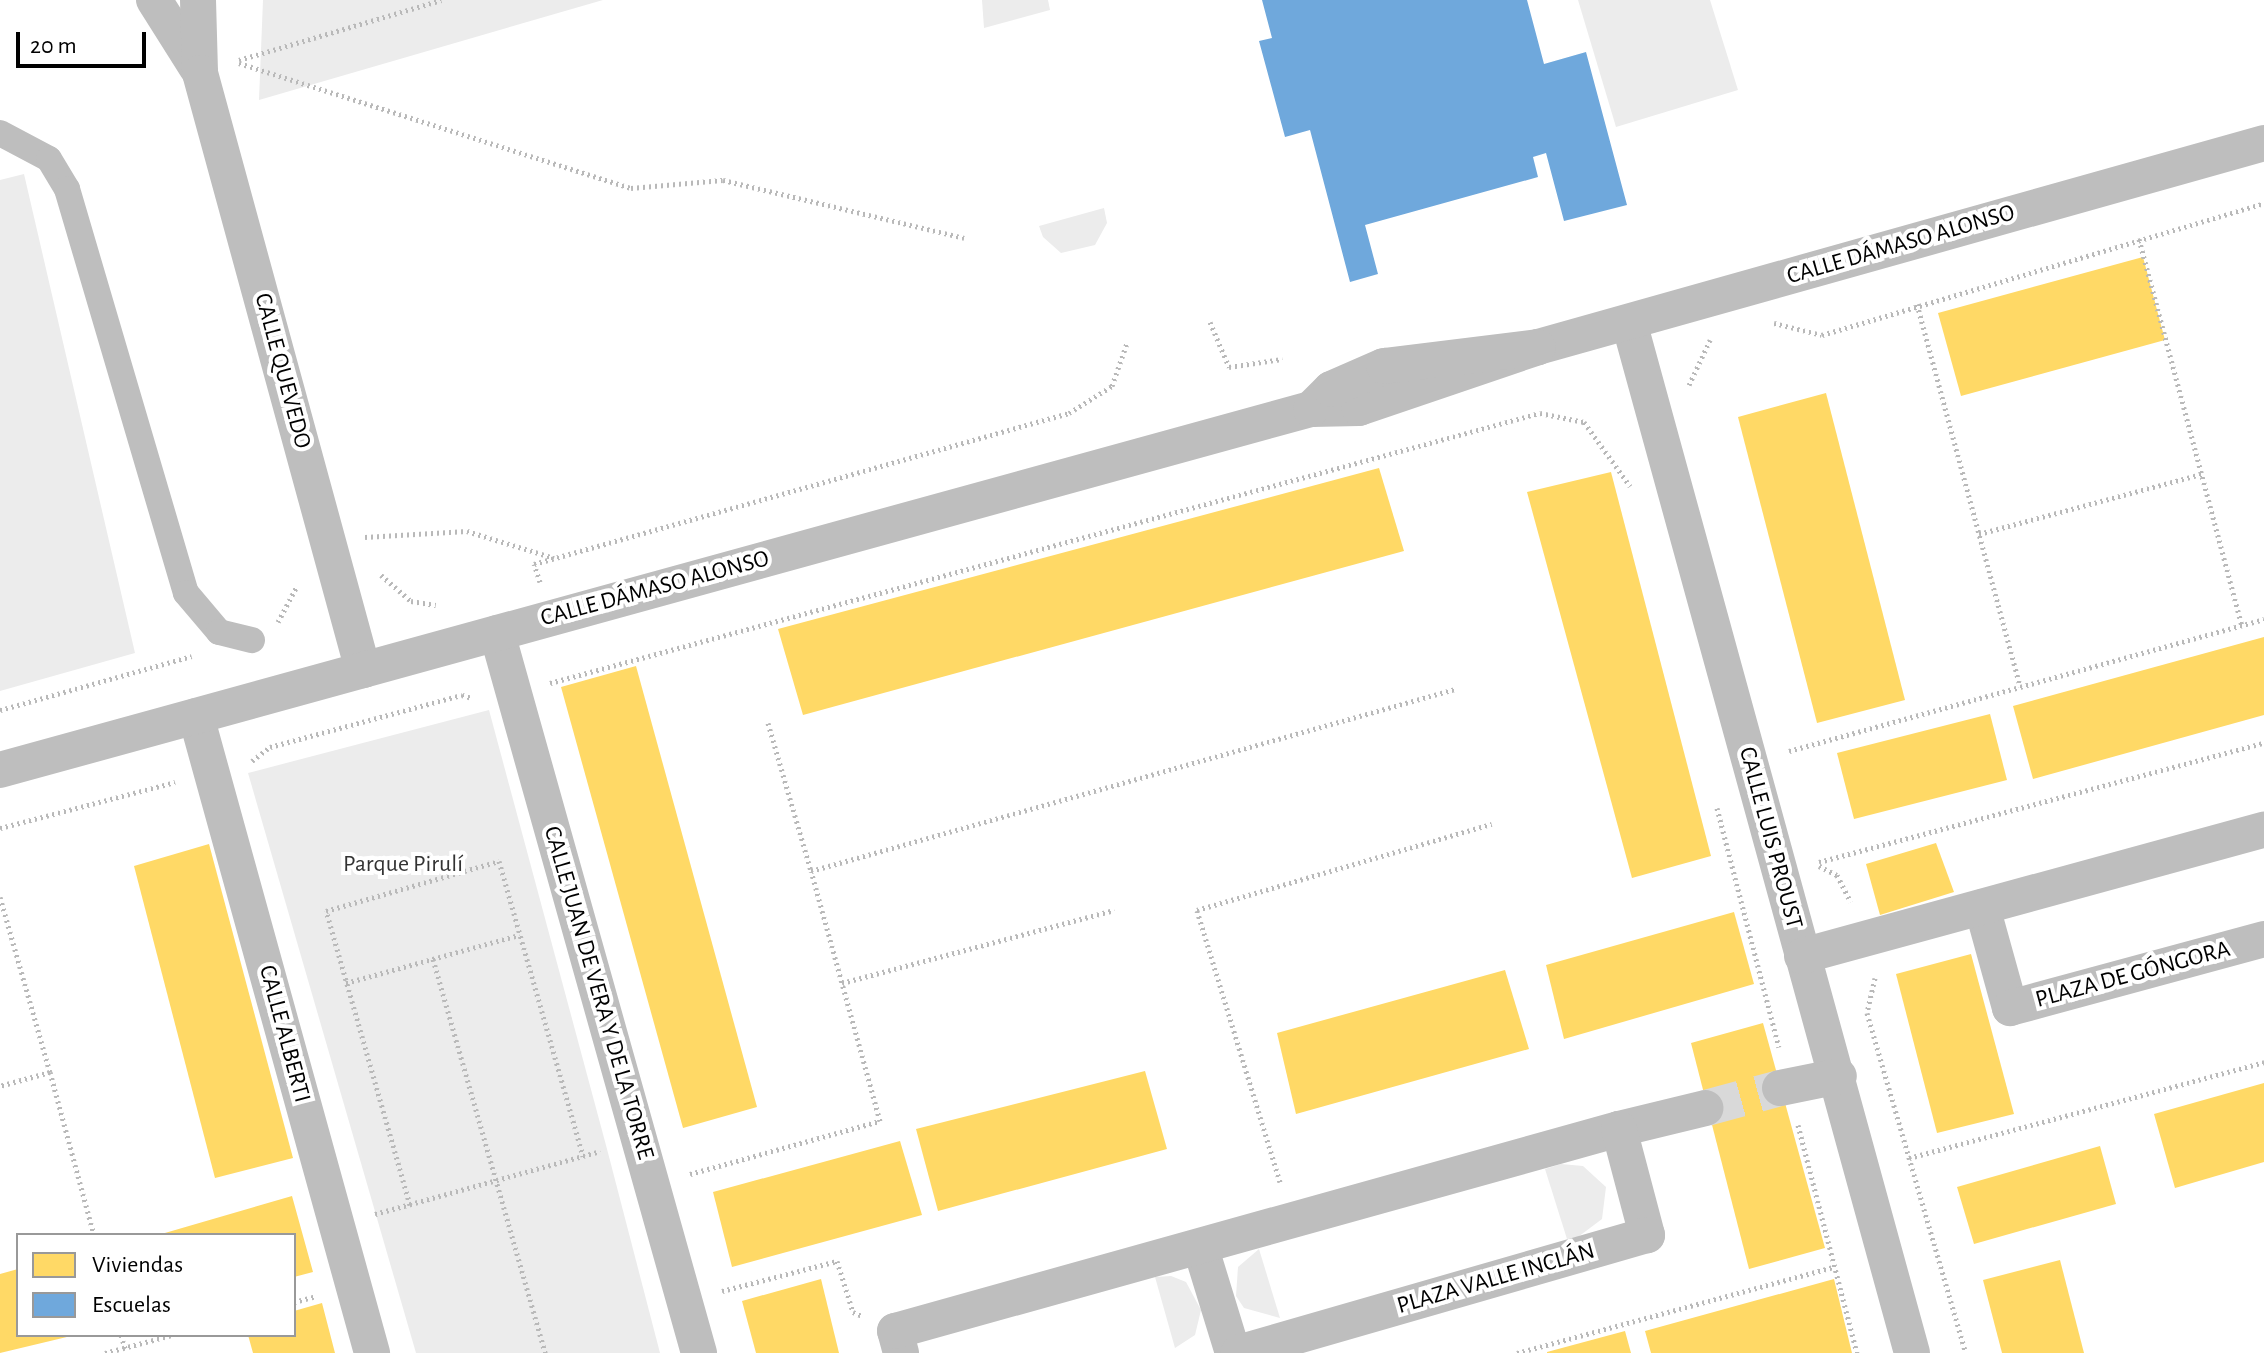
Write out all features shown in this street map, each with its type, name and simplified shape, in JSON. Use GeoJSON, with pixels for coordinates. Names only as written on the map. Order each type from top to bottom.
{"type":"FeatureCollection","features":[{"type":"Feature","properties":{"kind":"street","name":"CALLE QUEVEDO"},"geometry":{"type":"LineString","coordinates":[[154,0],[200,73]]}},
{"type":"Feature","properties":{"kind":"street","name":"CALLE QUEVEDO"},"geometry":{"type":"LineString","coordinates":[[198,0],[200,73],[363,670]]}},
{"type":"Feature","properties":{"kind":"street"},"geometry":{"type":"LineString","coordinates":[[0,133],[49,159],[67,189],[186,593],[219,632],[252,640]]}},
{"type":"Feature","properties":{"kind":"street","name":"CALLE DÁMASO ALONSO"},"geometry":{"type":"LineString","coordinates":[[0,770],[1311,409],[1359,408],[1538,347],[2264,143]]}},
{"type":"Feature","properties":{"kind":"street","name":"CALLE LUIS PROUST"},"geometry":{"type":"LineString","coordinates":[[1629,322],[1802,956],[1839,1076],[1912,1353]]}},
{"type":"Feature","properties":{"kind":"street","name":"CALLE JUAN DE VERA Y DE LA TORRE"},"geometry":{"type":"LineString","coordinates":[[497,633],[699,1353]]}},
{"type":"Feature","properties":{"kind":"street","name":"CALLE ALBERTI"},"geometry":{"type":"LineString","coordinates":[[196,716],[372,1353]]}},
{"type":"Feature","properties":{"kind":"street"},"geometry":{"type":"LineString","coordinates":[[1802,956],[2264,830]]}},
{"type":"Feature","properties":{"kind":"street","name":"PLAZA DE GÓNGORA"},"geometry":{"type":"LineString","coordinates":[[1982,907],[2010,1008],[2264,939]]}},
{"type":"Feature","properties":{"kind":"street"},"geometry":{"type":"LineString","coordinates":[[1780,1088],[1839,1076]]}},
{"type":"Feature","properties":{"kind":"street"},"geometry":{"type":"LineString","coordinates":[[898,1342],[1292,1222],[1619,1129],[1706,1108]]}},
{"type":"Feature","properties":{"kind":"street","name":"PLAZA VALLE INCLÁN"},"geometry":{"type":"LineString","coordinates":[[1201,1249],[1236,1353],[1647,1235],[1619,1129]]}},
{"type":"Feature","properties":{"kind":"path"},"geometry":{"type":"LineString","coordinates":[[234,62],[441,0]]}},
{"type":"Feature","properties":{"kind":"path"},"geometry":{"type":"LineString","coordinates":[[234,62],[236,75]]}},
{"type":"Feature","properties":{"kind":"path"},"geometry":{"type":"LineString","coordinates":[[234,62],[530,150],[631,188],[723,180],[964,238]]}},
{"type":"Feature","properties":{"kind":"path"},"geometry":{"type":"LineString","coordinates":[[1761,327],[1822,335],[1917,304],[2264,203]]}},
{"type":"Feature","properties":{"kind":"path"},"geometry":{"type":"LineString","coordinates":[[2139,239],[2242,625]]}},
{"type":"Feature","properties":{"kind":"path"},"geometry":{"type":"LineString","coordinates":[[1917,304],[2020,686]]}},
{"type":"Feature","properties":{"kind":"path"},"geometry":{"type":"LineString","coordinates":[[1210,322],[1229,367],[1282,359]]}},
{"type":"Feature","properties":{"kind":"path"},"geometry":{"type":"LineString","coordinates":[[1688,395],[1691,373],[1710,340],[1723,337]]}},
{"type":"Feature","properties":{"kind":"path"},"geometry":{"type":"LineString","coordinates":[[528,590],[542,587],[534,564],[1069,413],[1112,386],[1127,343]]}},
{"type":"Feature","properties":{"kind":"path"},"geometry":{"type":"LineString","coordinates":[[549,684],[1540,413],[1584,422],[1633,492]]}},
{"type":"Feature","properties":{"kind":"path"},"geometry":{"type":"LineString","coordinates":[[1979,534],[2202,474]]}},
{"type":"Feature","properties":{"kind":"path"},"geometry":{"type":"LineString","coordinates":[[353,529],[362,551]]}},
{"type":"Feature","properties":{"kind":"path"},"geometry":{"type":"LineString","coordinates":[[356,538],[467,531],[554,558]]}},
{"type":"Feature","properties":{"kind":"path"},"geometry":{"type":"LineString","coordinates":[[370,561],[396,592],[444,606]]}},
{"type":"Feature","properties":{"kind":"path"},"geometry":{"type":"LineString","coordinates":[[0,710],[252,640],[289,613],[299,577]]}},
{"type":"Feature","properties":{"kind":"path"},"geometry":{"type":"LineString","coordinates":[[1784,752],[2264,619]]}},
{"type":"Feature","properties":{"kind":"path"},"geometry":{"type":"LineString","coordinates":[[811,871],[1455,689]]}},
{"type":"Feature","properties":{"kind":"path"},"geometry":{"type":"LineString","coordinates":[[248,773],[258,752],[270,747],[462,695],[482,705]]}},
{"type":"Feature","properties":{"kind":"path"},"geometry":{"type":"LineString","coordinates":[[682,1176],[880,1121],[768,723]]}},
{"type":"Feature","properties":{"kind":"path"},"geometry":{"type":"LineString","coordinates":[[1780,737],[1788,766]]}},
{"type":"Feature","properties":{"kind":"path"},"geometry":{"type":"LineString","coordinates":[[1814,863],[2264,743]]}},
{"type":"Feature","properties":{"kind":"path"},"geometry":{"type":"LineString","coordinates":[[0,828],[164,784],[190,791]]}},
{"type":"Feature","properties":{"kind":"path"},"geometry":{"type":"LineString","coordinates":[[1713,794],[1779,1047]]}},
{"type":"Feature","properties":{"kind":"path"},"geometry":{"type":"LineString","coordinates":[[1292,1222],[1197,910],[1492,824]]}},
{"type":"Feature","properties":{"kind":"path"},"geometry":{"type":"LineString","coordinates":[[1810,848],[1814,863],[1837,875],[1853,904]]}},
{"type":"Feature","properties":{"kind":"path"},"geometry":{"type":"LineString","coordinates":[[410,1205],[326,911],[499,861],[583,1156]]}},
{"type":"Feature","properties":{"kind":"path"},"geometry":{"type":"LineString","coordinates":[[0,897],[93,1233]]}},
{"type":"Feature","properties":{"kind":"path"},"geometry":{"type":"LineString","coordinates":[[842,983],[1114,910]]}},
{"type":"Feature","properties":{"kind":"path"},"geometry":{"type":"LineString","coordinates":[[346,983],[519,935]]}},
{"type":"Feature","properties":{"kind":"path"},"geometry":{"type":"LineString","coordinates":[[433,959],[499,1180],[545,1353]]}},
{"type":"Feature","properties":{"kind":"path"},"geometry":{"type":"LineString","coordinates":[[1874,973],[1878,987],[1867,1013],[1966,1353]]}},
{"type":"Feature","properties":{"kind":"path"},"geometry":{"type":"LineString","coordinates":[[1909,1158],[2264,1062]]}},
{"type":"Feature","properties":{"kind":"path"},"geometry":{"type":"LineString","coordinates":[[0,1086],[50,1072]]}},
{"type":"Feature","properties":{"kind":"path"},"geometry":{"type":"LineString","coordinates":[[1798,1124],[1857,1353]]}},
{"type":"Feature","properties":{"kind":"path"},"geometry":{"type":"LineString","coordinates":[[369,1216],[607,1149],[603,1134]]}},
{"type":"Feature","properties":{"kind":"path"},"geometry":{"type":"LineString","coordinates":[[364,1201],[373,1231]]}},
{"type":"Feature","properties":{"kind":"path"},"geometry":{"type":"LineString","coordinates":[[719,1291],[837,1261],[853,1312],[898,1342]]}},
{"type":"Feature","properties":{"kind":"path"},"geometry":{"type":"LineString","coordinates":[[1517,1353],[1833,1267]]}},
{"type":"Feature","properties":{"kind":"path"},"geometry":{"type":"LineString","coordinates":[[122,1337],[125,1348]]}},
{"type":"Feature","properties":{"kind":"path"},"geometry":{"type":"LineString","coordinates":[[105,1353],[165,1337]]}},
{"type":"Feature","properties":{"kind":"green space"},"geometry":{"type":"Polygon","coordinates":[[[263,0],[603,0],[259,100],[263,0]]]}},
{"type":"Feature","properties":{"kind":"green space"},"geometry":{"type":"Polygon","coordinates":[[[982,0],[1048,0],[1050,10],[984,28],[982,0]]]}},
{"type":"Feature","properties":{"kind":"green space"},"geometry":{"type":"Polygon","coordinates":[[[1578,0],[1710,0],[1738,90],[1616,127],[1578,0]]]}},
{"type":"Feature","properties":{"kind":"green space"},"geometry":{"type":"Polygon","coordinates":[[[24,174],[135,653],[0,691],[0,180],[24,174]]]}},
{"type":"Feature","properties":{"kind":"green space"},"geometry":{"type":"Polygon","coordinates":[[[1104,208],[1107,223],[1095,245],[1061,253],[1043,237],[1039,226],[1104,208]]]}},
{"type":"Feature","properties":{"kind":"green space","name":"Parque Pirulí"},"geometry":{"type":"Polygon","coordinates":[[[489,710],[660,1353],[416,1353],[248,773],[489,710]]]}},
{"type":"Feature","properties":{"kind":"green space"},"geometry":{"type":"Polygon","coordinates":[[[1561,1164],[1583,1166],[1606,1187],[1602,1219],[1578,1237],[1567,1239],[1545,1169],[1561,1164]]]}},
{"type":"Feature","properties":{"kind":"green space"},"geometry":{"type":"Polygon","coordinates":[[[1259,1249],[1280,1318],[1244,1308],[1236,1296],[1238,1267],[1259,1249]]]}},
{"type":"Feature","properties":{"kind":"green space"},"geometry":{"type":"Polygon","coordinates":[[[1171,1276],[1186,1282],[1201,1310],[1195,1335],[1175,1348],[1155,1277],[1171,1276]]]}},
{"type":"Feature","properties":{"kind":"building: Viviendas"},"geometry":{"type":"Polygon","coordinates":[[[2143,257],[2165,340],[1961,396],[1938,313],[2143,257]]]}},
{"type":"Feature","properties":{"kind":"building: Viviendas"},"geometry":{"type":"Polygon","coordinates":[[[1826,393],[1905,700],[1817,723],[1738,417],[1826,393]]]}},
{"type":"Feature","properties":{"kind":"building: Viviendas"},"geometry":{"type":"Polygon","coordinates":[[[1379,468],[1404,551],[803,715],[778,629],[1379,468]]]}},
{"type":"Feature","properties":{"kind":"building: Viviendas"},"geometry":{"type":"Polygon","coordinates":[[[1611,472],[1711,856],[1632,878],[1527,492],[1611,472]]]}},
{"type":"Feature","properties":{"kind":"building: Viviendas"},"geometry":{"type":"Polygon","coordinates":[[[2264,637],[2264,715],[2033,779],[2013,706],[2264,637]]]}},
{"type":"Feature","properties":{"kind":"building: Viviendas"},"geometry":{"type":"Polygon","coordinates":[[[636,666],[757,1107],[683,1128],[561,687],[636,666]]]}},
{"type":"Feature","properties":{"kind":"building: Viviendas"},"geometry":{"type":"Polygon","coordinates":[[[1990,714],[2007,780],[1854,819],[1837,753],[1990,714]]]}},
{"type":"Feature","properties":{"kind":"building: Viviendas"},"geometry":{"type":"Polygon","coordinates":[[[1936,843],[1954,892],[1880,915],[1866,864],[1936,843]]]}},
{"type":"Feature","properties":{"kind":"building: Viviendas"},"geometry":{"type":"Polygon","coordinates":[[[209,844],[293,1158],[215,1178],[134,866],[209,844]]]}},
{"type":"Feature","properties":{"kind":"building: Viviendas"},"geometry":{"type":"Polygon","coordinates":[[[1734,912],[1754,984],[1564,1039],[1546,965],[1734,912]]]}},
{"type":"Feature","properties":{"kind":"building: Viviendas"},"geometry":{"type":"Polygon","coordinates":[[[1971,954],[2014,1114],[1937,1133],[1896,974],[1971,954]]]}},
{"type":"Feature","properties":{"kind":"building: Viviendas"},"geometry":{"type":"Polygon","coordinates":[[[1505,970],[1529,1049],[1296,1114],[1277,1033],[1505,970]]]}},
{"type":"Feature","properties":{"kind":"building: Viviendas"},"geometry":{"type":"Polygon","coordinates":[[[1763,1023],[1825,1248],[1749,1269],[1691,1043],[1763,1023]]]}},
{"type":"Feature","properties":{"kind":"building: Viviendas"},"geometry":{"type":"Polygon","coordinates":[[[1145,1071],[1167,1149],[938,1211],[916,1129],[1145,1071]]]}},
{"type":"Feature","properties":{"kind":"building: Viviendas"},"geometry":{"type":"Polygon","coordinates":[[[2264,1083],[2264,1162],[2175,1188],[2154,1114],[2264,1083]]]}},
{"type":"Feature","properties":{"kind":"building: Viviendas"},"geometry":{"type":"Polygon","coordinates":[[[900,1141],[922,1215],[732,1267],[713,1192],[900,1141]]]}},
{"type":"Feature","properties":{"kind":"building: Viviendas"},"geometry":{"type":"Polygon","coordinates":[[[2100,1146],[2116,1204],[1974,1244],[1957,1187],[2100,1146]]]}},
{"type":"Feature","properties":{"kind":"building: Viviendas"},"geometry":{"type":"Polygon","coordinates":[[[292,1196],[313,1272],[296,1276],[296,1233],[165,1233],[292,1196]]]}},
{"type":"Feature","properties":{"kind":"building: Viviendas"},"geometry":{"type":"Polygon","coordinates":[[[2060,1260],[2084,1353],[2002,1353],[1983,1280],[2060,1260]]]}},
{"type":"Feature","properties":{"kind":"building: Viviendas"},"geometry":{"type":"Polygon","coordinates":[[[16,1270],[16,1337],[67,1337],[0,1353],[0,1274],[16,1270]]]}},
{"type":"Feature","properties":{"kind":"building: Viviendas"},"geometry":{"type":"Polygon","coordinates":[[[821,1279],[839,1353],[756,1353],[742,1301],[821,1279]]]}},
{"type":"Feature","properties":{"kind":"building: Viviendas"},"geometry":{"type":"Polygon","coordinates":[[[1834,1279],[1852,1353],[1651,1353],[1645,1331],[1834,1279]]]}},
{"type":"Feature","properties":{"kind":"building: Viviendas"},"geometry":{"type":"Polygon","coordinates":[[[322,1303],[335,1353],[253,1353],[249,1337],[296,1337],[296,1310],[322,1303]]]}},
{"type":"Feature","properties":{"kind":"building: Viviendas"},"geometry":{"type":"Polygon","coordinates":[[[1625,1331],[1631,1353],[1547,1353],[1547,1352],[1625,1331]]]}},
{"type":"Feature","properties":{"kind":"building: Escuelas"},"geometry":{"type":"Polygon","coordinates":[[[1262,0],[1527,0],[1544,64],[1586,52],[1627,205],[1564,221],[1546,153],[1533,157],[1538,177],[1365,225],[1378,274],[1350,282],[1310,130],[1285,137],[1259,41],[1272,38],[1262,0]]]}},
{"type":"Feature","properties":{"kind":"tunnel"},"geometry":{"type":"LineString","coordinates":[[1706,1108],[1780,1088]]}}]}
